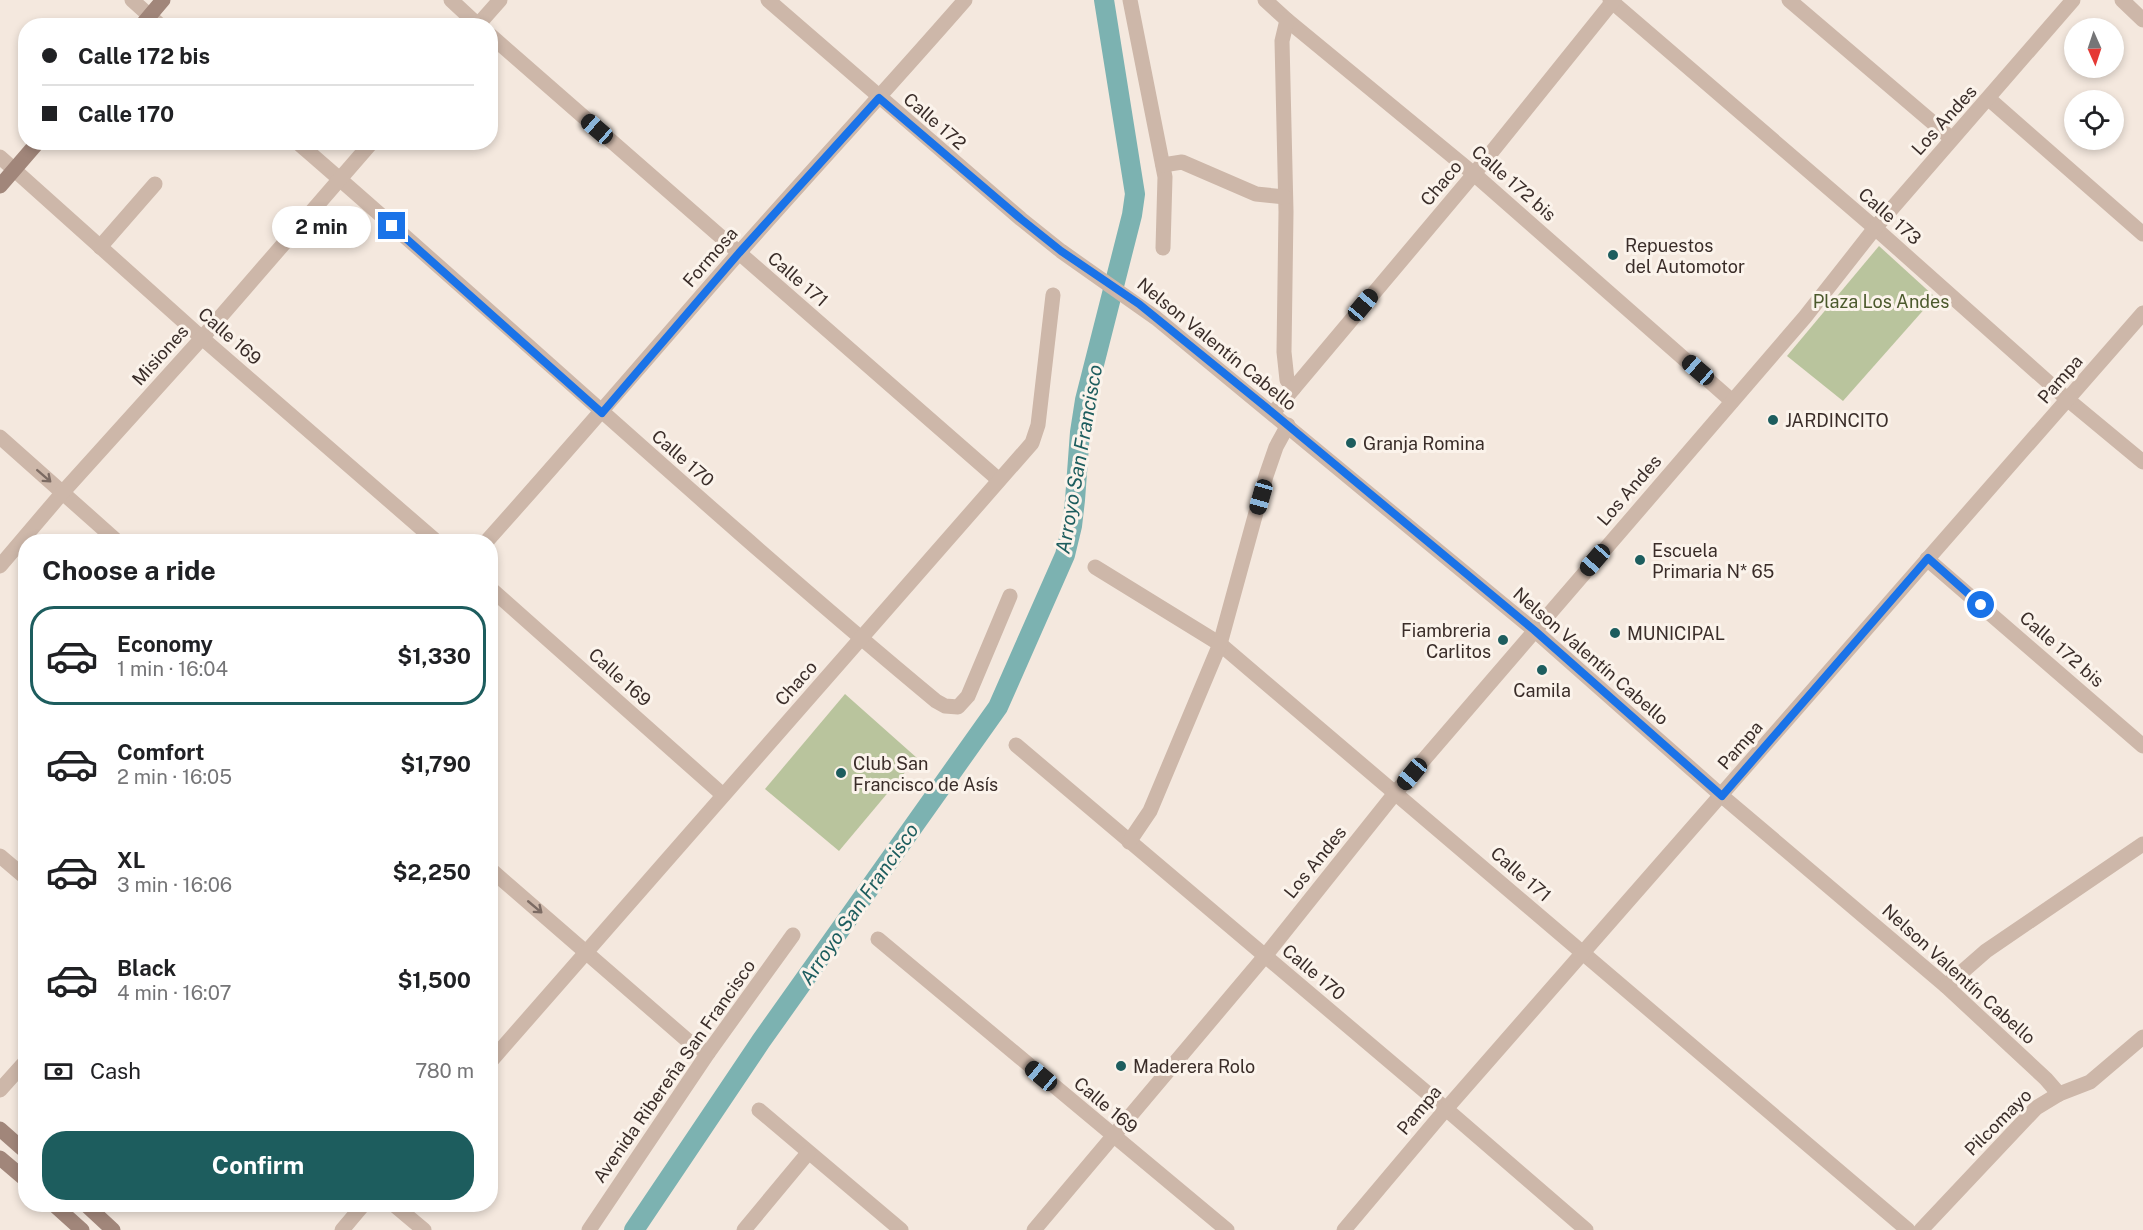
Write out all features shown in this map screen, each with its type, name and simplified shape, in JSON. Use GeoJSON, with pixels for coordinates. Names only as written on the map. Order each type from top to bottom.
{"type":"FeatureCollection","features":[{"type":"Feature","properties":{"kind":"main road"},"geometry":{"type":"LineString","coordinates":[[152,18],[163,0]]}},
{"type":"Feature","properties":{"kind":"main road"},"geometry":{"type":"LineString","coordinates":[[0,186],[31,150]]}},
{"type":"Feature","properties":{"kind":"main road"},"geometry":{"type":"LineString","coordinates":[[0,1129],[18,1145]]}},
{"type":"Feature","properties":{"kind":"main road"},"geometry":{"type":"LineString","coordinates":[[0,1158],[18,1173]]}},
{"type":"Feature","properties":{"kind":"main road"},"geometry":{"type":"LineString","coordinates":[[62,1212],[82,1230]]}},
{"type":"Feature","properties":{"kind":"main road"},"geometry":{"type":"LineString","coordinates":[[94,1212],[113,1230]]}},
{"type":"Feature","properties":{"kind":"street"},"geometry":{"type":"LineString","coordinates":[[132,0],[147,18]]}},
{"type":"Feature","properties":{"kind":"street"},"geometry":{"type":"LineString","coordinates":[[451,0],[470,18]]}},
{"type":"Feature","properties":{"kind":"street"},"geometry":{"type":"LineString","coordinates":[[484,18],[500,0]]}},
{"type":"Feature","properties":{"kind":"street","name":"Calle 172"},"geometry":{"type":"LineString","coordinates":[[768,0],[1021,219],[1082,265]]}},
{"type":"Feature","properties":{"kind":"street","name":"Formosa"},"geometry":{"type":"LineString","coordinates":[[493,534],[602,413],[739,253],[965,0]]}},
{"type":"Feature","properties":{"kind":"street"},"geometry":{"type":"LineString","coordinates":[[1130,0],[1166,177],[1163,248]]}},
{"type":"Feature","properties":{"kind":"street","name":"Calle 172 bis"},"geometry":{"type":"LineString","coordinates":[[1265,0],[1474,174],[1732,401]]}},
{"type":"Feature","properties":{"kind":"street"},"geometry":{"type":"LineString","coordinates":[[1789,0],[1952,139]]}},
{"type":"Feature","properties":{"kind":"street","name":"Los Andes"},"geometry":{"type":"LineString","coordinates":[[1034,1230],[1265,956],[1396,792],[1805,317],[1875,228],[2073,0]]}},
{"type":"Feature","properties":{"kind":"street"},"geometry":{"type":"LineString","coordinates":[[2122,0],[2143,20]]}},
{"type":"Feature","properties":{"kind":"street","name":"Chaco"},"geometry":{"type":"LineString","coordinates":[[1273,413],[1474,174],[1613,1]]}},
{"type":"Feature","properties":{"kind":"street","name":"Calle 173"},"geometry":{"type":"LineString","coordinates":[[1613,1],[1875,228],[2067,399],[2143,462]]}},
{"type":"Feature","properties":{"kind":"street"},"geometry":{"type":"LineString","coordinates":[[1287,20],[1282,41],[1285,197],[1284,352],[1287,380],[1294,388]]}},
{"type":"Feature","properties":{"kind":"street","name":"Calle 171"},"geometry":{"type":"LineString","coordinates":[[498,42],[999,480]]}},
{"type":"Feature","properties":{"kind":"street"},"geometry":{"type":"LineString","coordinates":[[1989,99],[2143,234]]}},
{"type":"Feature","properties":{"kind":"street","name":"Calle 170"},"geometry":{"type":"LineString","coordinates":[[306,150],[602,413],[936,701],[953,708],[958,707],[968,696],[1010,596]]}},
{"type":"Feature","properties":{"kind":"street","name":"Misiones"},"geometry":{"type":"LineString","coordinates":[[27,534],[202,338],[365,150]]}},
{"type":"Feature","properties":{"kind":"street","name":"Calle 169"},"geometry":{"type":"LineString","coordinates":[[0,157],[202,338],[428,534]]}},
{"type":"Feature","properties":{"kind":"street"},"geometry":{"type":"LineString","coordinates":[[1163,165],[1182,162],[1256,194],[1285,197]]}},
{"type":"Feature","properties":{"kind":"street"},"geometry":{"type":"LineString","coordinates":[[100,247],[155,183]]}},
{"type":"Feature","properties":{"kind":"street","name":"Nelson Valentín Cabello"},"geometry":{"type":"LineString","coordinates":[[1082,265],[1139,304],[1534,630],[1722,796],[1946,987],[2046,1079],[2059,1094]]}},
{"type":"Feature","properties":{"kind":"street","name":"Chaco"},"geometry":{"type":"LineString","coordinates":[[498,1053],[1025,453],[1036,434],[1053,295]]}},
{"type":"Feature","properties":{"kind":"street","name":"Pampa"},"geometry":{"type":"LineString","coordinates":[[1344,1230],[1446,1108],[2143,314]]}},
{"type":"Feature","properties":{"kind":"street"},"geometry":{"type":"LineString","coordinates":[[1129,842],[1150,811],[1220,644],[1266,476],[1276,447],[1288,425]]}},
{"type":"Feature","properties":{"kind":"street"},"geometry":{"type":"LineString","coordinates":[[0,437],[109,534]]}},
{"type":"Feature","properties":{"kind":"street","name":"Misiones"},"geometry":{"type":"LineString","coordinates":[[0,566],[18,545]]}},
{"type":"Feature","properties":{"kind":"street","name":"Calle 172 bis"},"geometry":{"type":"LineString","coordinates":[[1928,558],[2143,746]]}},
{"type":"Feature","properties":{"kind":"street","name":"Calle 171"},"geometry":{"type":"LineString","coordinates":[[1095,567],[1220,644],[1908,1230]]}},
{"type":"Feature","properties":{"kind":"street","name":"Calle 169"},"geometry":{"type":"LineString","coordinates":[[498,595],[723,795]]}},
{"type":"Feature","properties":{"kind":"street","name":"Calle 170"},"geometry":{"type":"LineString","coordinates":[[1016,746],[1446,1108],[1586,1230]]}},
{"type":"Feature","properties":{"kind":"street"},"geometry":{"type":"LineString","coordinates":[[1946,987],[1986,951],[2143,844]]}},
{"type":"Feature","properties":{"kind":"street"},"geometry":{"type":"LineString","coordinates":[[0,856],[18,871]]}},
{"type":"Feature","properties":{"kind":"street"},"geometry":{"type":"LineString","coordinates":[[498,877],[588,952],[687,1040],[708,1053]]}},
{"type":"Feature","properties":{"kind":"street","name":"Avenida Ribereña San Francisco"},"geometry":{"type":"LineString","coordinates":[[589,1230],[708,1053],[793,935]]}},
{"type":"Feature","properties":{"kind":"street","name":"Calle 169"},"geometry":{"type":"LineString","coordinates":[[878,939],[1227,1230]]}},
{"type":"Feature","properties":{"kind":"street","name":"Pilcomayo"},"geometry":{"type":"LineString","coordinates":[[1922,1230],[2036,1108],[2059,1094],[2090,1082],[2143,1037]]}},
{"type":"Feature","properties":{"kind":"street"},"geometry":{"type":"LineString","coordinates":[[0,1090],[18,1069]]}},
{"type":"Feature","properties":{"kind":"street"},"geometry":{"type":"LineString","coordinates":[[759,1110],[901,1230]]}},
{"type":"Feature","properties":{"kind":"street"},"geometry":{"type":"LineString","coordinates":[[744,1230],[808,1153]]}},
{"type":"Feature","properties":{"kind":"street"},"geometry":{"type":"LineString","coordinates":[[342,1230],[357,1212]]}},
{"type":"Feature","properties":{"kind":"street"},"geometry":{"type":"LineString","coordinates":[[403,1212],[424,1230]]}},
{"type":"Feature","properties":{"kind":"green space","name":"Plaza Los Andes"},"geometry":{"type":"Polygon","coordinates":[[[1879,246],[1935,297],[1843,401],[1787,356],[1879,246]]]}},
{"type":"Feature","properties":{"kind":"green space","name":"Club San Francisco de Asís"},"geometry":{"type":"Polygon","coordinates":[[[845,694],[917,758],[839,851],[765,789],[845,694]]]}},
{"type":"Feature","properties":{"kind":"waterway","name":"Arroyo San Francisco"},"geometry":{"type":"LineString","coordinates":[[634,1230],[761,1041],[998,707],[1065,555],[1072,526],[1085,400],[1132,215],[1135,194],[1104,0]]}},
{"type":"Feature","properties":{"kind":"place","name":"Repuestos del Automotor"},"geometry":{"type":"Point","coordinates":[1613,255]}},
{"type":"Feature","properties":{"kind":"place","name":"JARDINCITO"},"geometry":{"type":"Point","coordinates":[1773,420]}},
{"type":"Feature","properties":{"kind":"place","name":"Granja Romina"},"geometry":{"type":"Point","coordinates":[1351,443]}},
{"type":"Feature","properties":{"kind":"place","name":"Escuela Primaria N* 65"},"geometry":{"type":"Point","coordinates":[1640,560]}},
{"type":"Feature","properties":{"kind":"place","name":"MUNICIPAL"},"geometry":{"type":"Point","coordinates":[1615,633]}},
{"type":"Feature","properties":{"kind":"place","name":"Fiambreria Carlitos"},"geometry":{"type":"Point","coordinates":[1503,640]}},
{"type":"Feature","properties":{"kind":"place","name":"Camila"},"geometry":{"type":"Point","coordinates":[1542,670]}},
{"type":"Feature","properties":{"kind":"place","name":"Club San Francisco de Asís"},"geometry":{"type":"Point","coordinates":[841,773]}},
{"type":"Feature","properties":{"kind":"place","name":"Maderera Rolo"},"geometry":{"type":"Point","coordinates":[1121,1066]}},
{"type":"Feature","properties":{"kind":"route"},"geometry":{"type":"LineString","coordinates":[[392,226],[602,413],[739,253],[879,98],[1061,251],[1139,304],[1273,413],[1534,630],[1722,796],[1928,558],[1981,605]]}}]}
